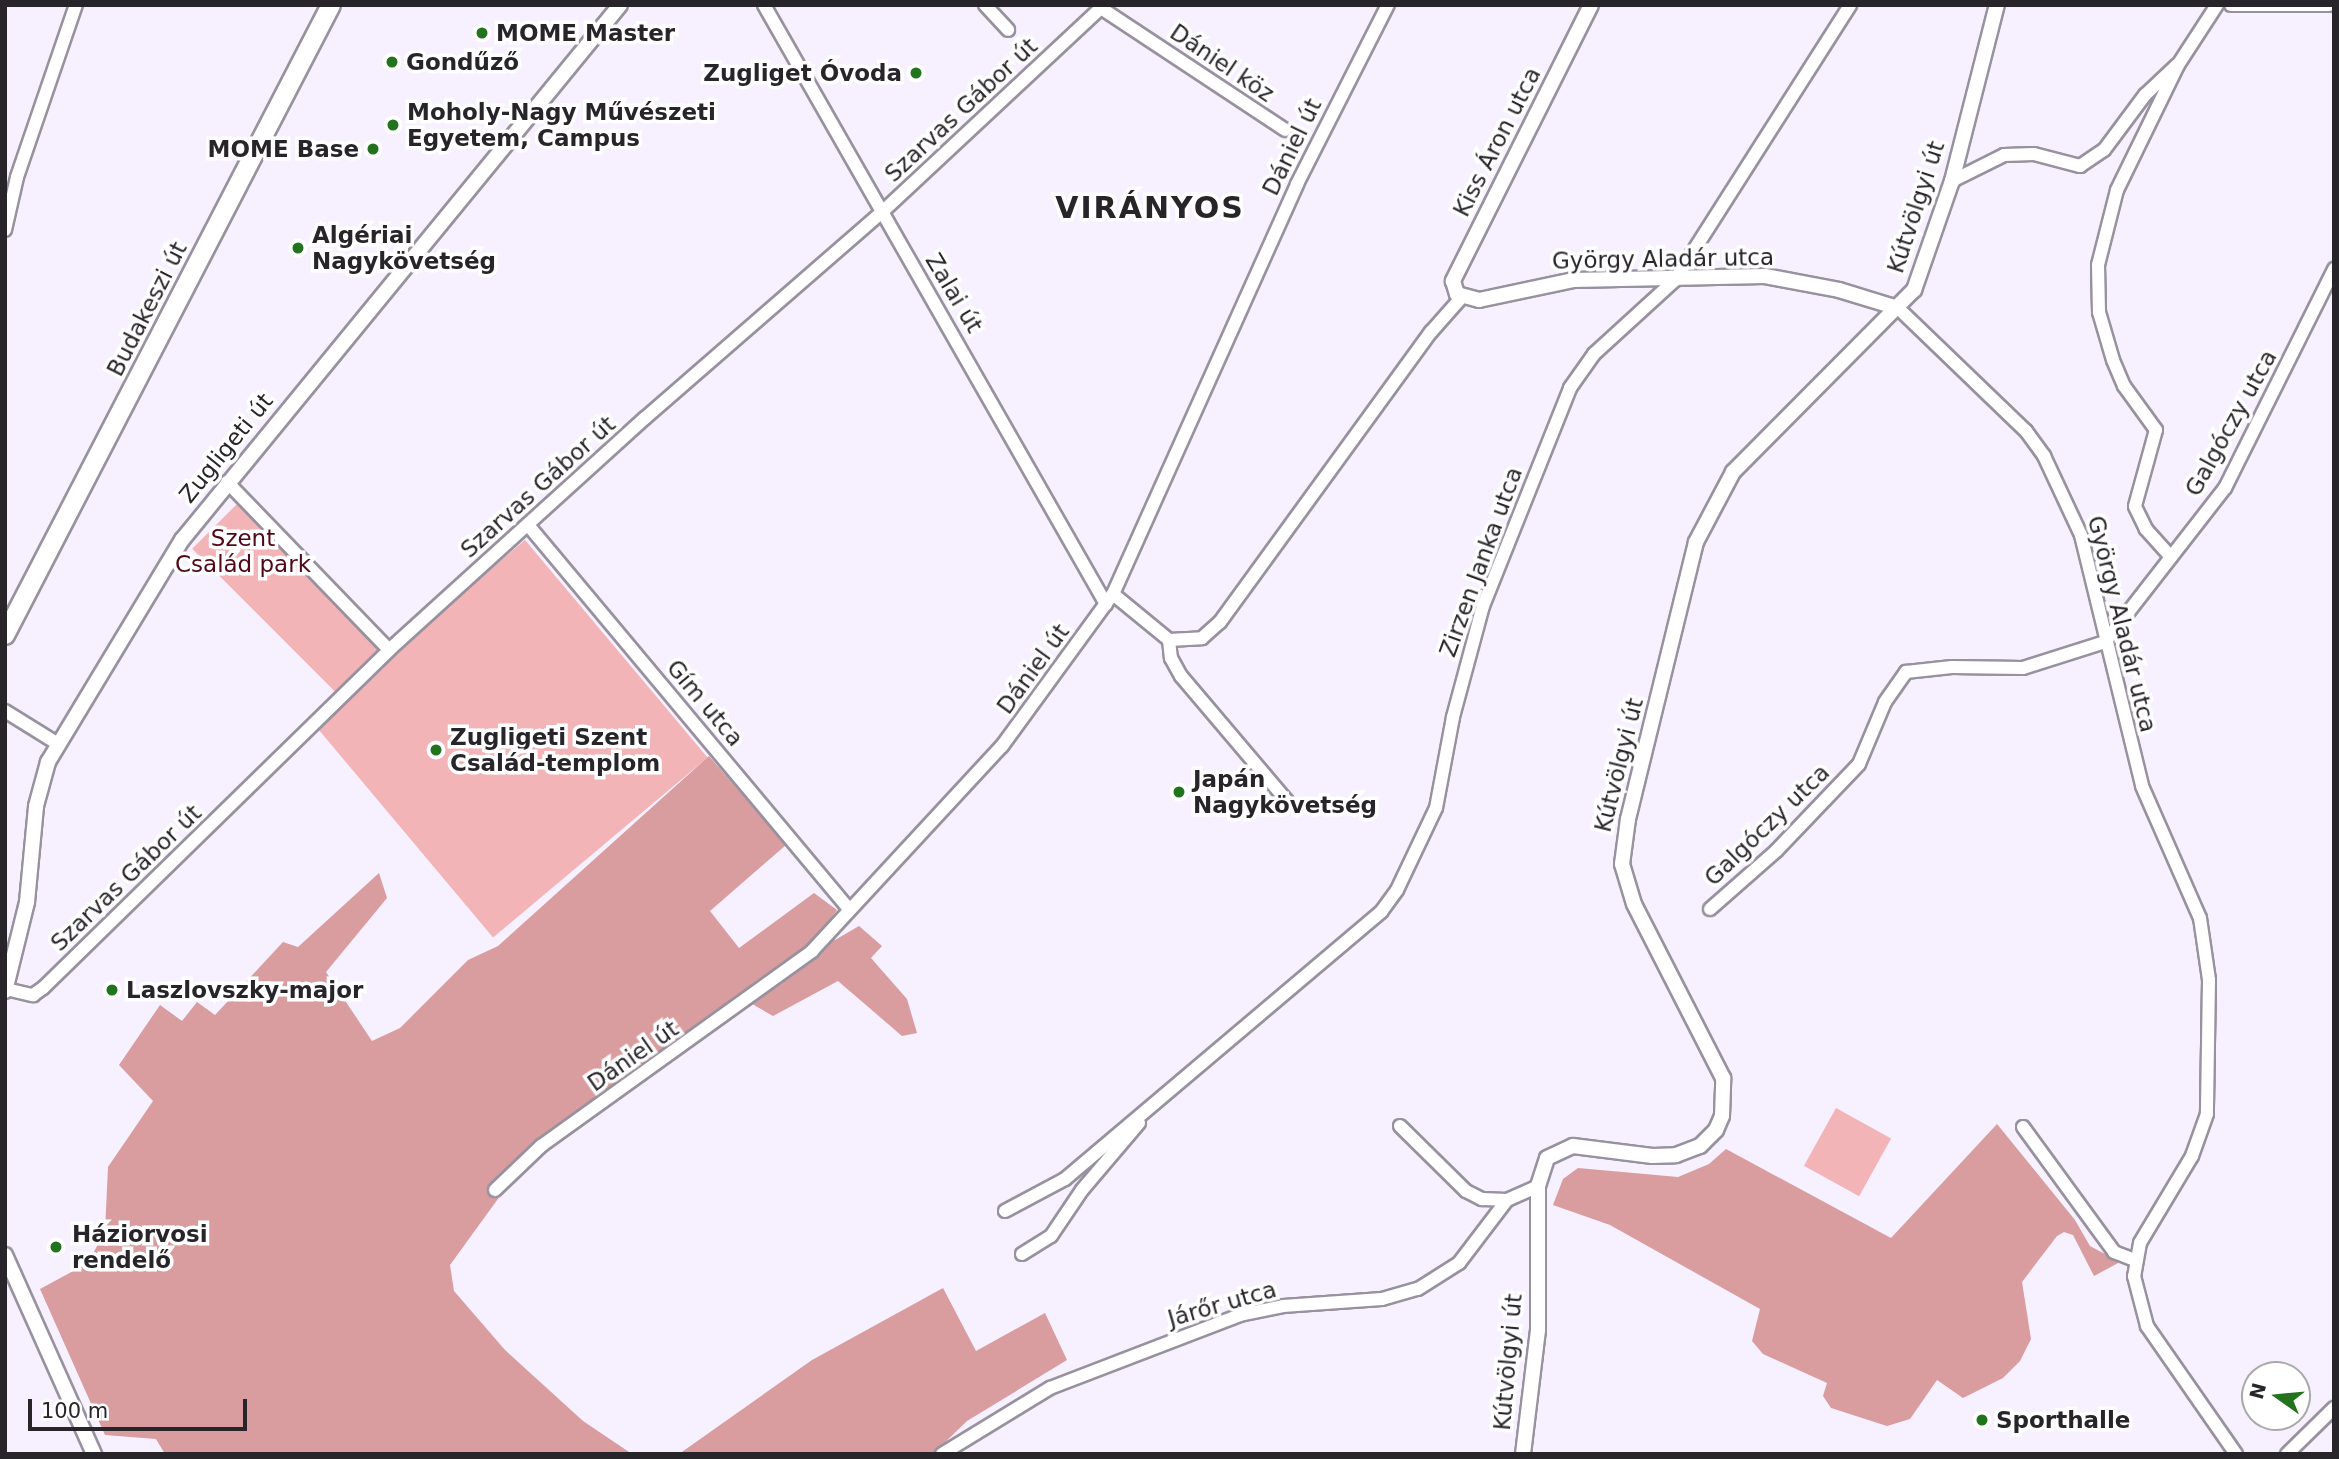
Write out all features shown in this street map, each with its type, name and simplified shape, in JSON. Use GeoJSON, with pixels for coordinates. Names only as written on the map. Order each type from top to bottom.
{"type":"FeatureCollection","features":[{"type":"Feature","properties":{"kind":"main road","name":"Budakeszi út"},"geometry":{"type":"LineString","coordinates":[[5,635],[331,5]]}},
{"type":"Feature","properties":{"kind":"street"},"geometry":{"type":"LineString","coordinates":[[5,230],[17,177],[76,5]]}},
{"type":"Feature","properties":{"kind":"street","name":"Zugligeti út"},"geometry":{"type":"LineString","coordinates":[[6,990],[27,902],[40,782],[58,744],[183,540],[227,482],[518,134],[620,5]]}},
{"type":"Feature","properties":{"kind":"street","name":"Zalai út"},"geometry":{"type":"LineString","coordinates":[[764,5],[881,213],[1109,599],[1169,640]]}},
{"type":"Feature","properties":{"kind":"street"},"geometry":{"type":"LineString","coordinates":[[985,5],[1008,30]]}},
{"type":"Feature","properties":{"kind":"street","name":"Dániel út"},"geometry":{"type":"LineString","coordinates":[[495,1190],[541,1146],[812,951],[1002,746],[1109,599],[1297,184],[1388,5]]}},
{"type":"Feature","properties":{"kind":"street","name":"Kiss Áron utca"},"geometry":{"type":"LineString","coordinates":[[1462,298],[1453,281],[1591,5]]}},
{"type":"Feature","properties":{"kind":"street","name":"Zirzen Janka utca"},"geometry":{"type":"LineString","coordinates":[[1005,1211],[1065,1179],[1381,912],[1397,890],[1436,808],[1453,717],[1483,606],[1559,410],[1594,354],[1675,280],[1850,5]]}},
{"type":"Feature","properties":{"kind":"street","name":"Kútvölgyi út"},"geometry":{"type":"LineString","coordinates":[[1523,1454],[1538,1330],[1538,1186],[1547,1158],[1563,1147],[1676,1155],[1700,1146],[1722,1116],[1723,1078],[1634,904],[1622,864],[1623,841],[1696,542],[1721,489],[1755,447],[1914,290],[1951,181],[1997,5]]}},
{"type":"Feature","properties":{"kind":"street"},"geometry":{"type":"LineString","coordinates":[[2171,557],[2146,528],[2135,506],[2156,430],[2124,386],[2113,360],[2099,312],[2098,265],[2117,190],[2178,65],[2217,5]]}},
{"type":"Feature","properties":{"kind":"street"},"geometry":{"type":"LineString","coordinates":[[2231,5],[2329,5]]}},
{"type":"Feature","properties":{"kind":"street","name":"Szarvas Gábor út"},"geometry":{"type":"LineString","coordinates":[[6,990],[33,995],[43,988],[389,650],[881,213],[1102,6]]}},
{"type":"Feature","properties":{"kind":"street","name":"Dániel köz"},"geometry":{"type":"LineString","coordinates":[[1102,6],[1285,130]]}},
{"type":"Feature","properties":{"kind":"street"},"geometry":{"type":"LineString","coordinates":[[1951,181],[2004,155],[2034,154],[2080,166],[2104,150],[2145,94],[2178,65]]}},
{"type":"Feature","properties":{"kind":"street","name":"Galgóczy utca"},"geometry":{"type":"LineString","coordinates":[[1710,909],[1776,851],[1860,764],[1885,702],[1906,672],[1952,667],[2023,668],[2105,642],[2225,488],[2334,270]]}},
{"type":"Feature","properties":{"kind":"street","name":"György Aladár utca"},"geometry":{"type":"LineString","coordinates":[[1462,298],[1479,300],[1573,280],[1675,280],[1765,276],[1898,308],[2026,431],[2044,456],[2081,535],[2142,786],[2200,918],[2209,979],[2210,1085],[2202,1133],[2134,1260]]}},
{"type":"Feature","properties":{"kind":"street"},"geometry":{"type":"LineString","coordinates":[[1288,802],[1181,676],[1173,664],[1169,640],[1202,638],[1220,622],[1431,332],[1462,298]]}},
{"type":"Feature","properties":{"kind":"street"},"geometry":{"type":"LineString","coordinates":[[227,482],[389,650]]}},
{"type":"Feature","properties":{"kind":"street","name":"Gím utca"},"geometry":{"type":"LineString","coordinates":[[528,525],[849,909]]}},
{"type":"Feature","properties":{"kind":"street"},"geometry":{"type":"LineString","coordinates":[[5,711],[58,744]]}},
{"type":"Feature","properties":{"kind":"street","name":"Zirzen Janka utca"},"geometry":{"type":"LineString","coordinates":[[1022,1254],[1051,1236],[1082,1190],[1118,1153],[1150,1108]]}},
{"type":"Feature","properties":{"kind":"street"},"geometry":{"type":"LineString","coordinates":[[1400,1126],[1466,1191],[1482,1199],[1507,1200]]}},
{"type":"Feature","properties":{"kind":"street"},"geometry":{"type":"LineString","coordinates":[[2023,1127],[2114,1251],[2134,1260],[2147,1326],[2236,1454]]}},
{"type":"Feature","properties":{"kind":"street","name":"Járőr utca"},"geometry":{"type":"LineString","coordinates":[[943,1454],[1049,1388],[1240,1315],[1283,1306],[1382,1299],[1418,1289],[1459,1263],[1507,1200],[1538,1186]]}},
{"type":"Feature","properties":{"kind":"street"},"geometry":{"type":"LineString","coordinates":[[5,1255],[94,1454]]}},
{"type":"Feature","properties":{"kind":"street"},"geometry":{"type":"LineString","coordinates":[[2287,1454],[2334,1408]]}},
{"type":"Feature","properties":{"kind":"green space","name":"Szent Család park"},"geometry":{"type":"Polygon","coordinates":[[[241,500],[390,649],[341,698],[192,549],[241,500]]]}},
{"type":"Feature","properties":{"kind":"green space"},"geometry":{"type":"Polygon","coordinates":[[[525,540],[708,758],[493,938],[311,720],[525,540]]]}},
{"type":"Feature","properties":{"kind":"green space"},"geometry":{"type":"Polygon","coordinates":[[[1836,1108],[1891,1139],[1859,1196],[1804,1166],[1836,1108]]]}},
{"type":"Feature","properties":{"kind":"shaded area"},"geometry":{"type":"Polygon","coordinates":[[[709,756],[786,845],[710,911],[739,948],[814,893],[837,910],[824,928],[835,940],[859,926],[882,946],[871,958],[907,999],[917,1033],[902,1036],[838,981],[773,1016],[740,997],[545,1134],[450,1265],[454,1291],[505,1350],[583,1421],[632,1454],[165,1454],[156,1439],[105,1435],[40,1289],[88,1263],[105,1231],[108,1167],[153,1101],[119,1065],[160,1005],[182,1021],[197,1002],[215,1015],[283,942],[298,947],[379,873],[387,898],[326,972],[372,1041],[400,1028],[468,960],[498,946],[709,756]]]}},
{"type":"Feature","properties":{"kind":"shaded area"},"geometry":{"type":"Polygon","coordinates":[[[1997,1124],[2075,1220],[2090,1246],[2120,1262],[2094,1276],[2073,1235],[2064,1232],[2057,1236],[2022,1282],[2031,1339],[2020,1361],[2003,1378],[1963,1398],[1937,1380],[1910,1419],[1887,1426],[1831,1408],[1823,1396],[1827,1383],[1763,1354],[1752,1341],[1760,1309],[1610,1225],[1553,1205],[1563,1179],[1578,1168],[1678,1177],[1709,1164],[1726,1149],[1891,1238],[1997,1124]]]}},
{"type":"Feature","properties":{"kind":"shaded area"},"geometry":{"type":"Polygon","coordinates":[[[943,1288],[976,1351],[1045,1313],[1067,1360],[967,1421],[933,1454],[679,1454],[812,1360],[943,1288]]]}},
{"type":"Feature","properties":{"kind":"place","name":"MOME Master"},"geometry":{"type":"Point","coordinates":[482,33]}},
{"type":"Feature","properties":{"kind":"place","name":"Gondűző"},"geometry":{"type":"Point","coordinates":[392,62]}},
{"type":"Feature","properties":{"kind":"place","name":"Zugliget Óvoda"},"geometry":{"type":"Point","coordinates":[916,73]}},
{"type":"Feature","properties":{"kind":"place","name":"Moholy-Nagy Művészeti Egyetem, Campus"},"geometry":{"type":"Point","coordinates":[393,125]}},
{"type":"Feature","properties":{"kind":"place","name":"MOME Base"},"geometry":{"type":"Point","coordinates":[373,149]}},
{"type":"Feature","properties":{"kind":"place","name":"Algériai Nagykövetség"},"geometry":{"type":"Point","coordinates":[298,248]}},
{"type":"Feature","properties":{"kind":"place","name":"Zugligeti Szent Család-templom"},"geometry":{"type":"Point","coordinates":[436,750]}},
{"type":"Feature","properties":{"kind":"place","name":"Japán Nagykövetség"},"geometry":{"type":"Point","coordinates":[1179,792]}},
{"type":"Feature","properties":{"kind":"place","name":"Laszlovszky-major"},"geometry":{"type":"Point","coordinates":[112,990]}},
{"type":"Feature","properties":{"kind":"place","name":"Háziorvosi rendelő"},"geometry":{"type":"Point","coordinates":[56,1247]}},
{"type":"Feature","properties":{"kind":"place","name":"Sporthalle"},"geometry":{"type":"Point","coordinates":[1982,1420]}},
{"type":"Feature","properties":{"kind":"district","name":"VIRÁNYOS"},"geometry":{"type":"Point","coordinates":[1150,208]}}]}
